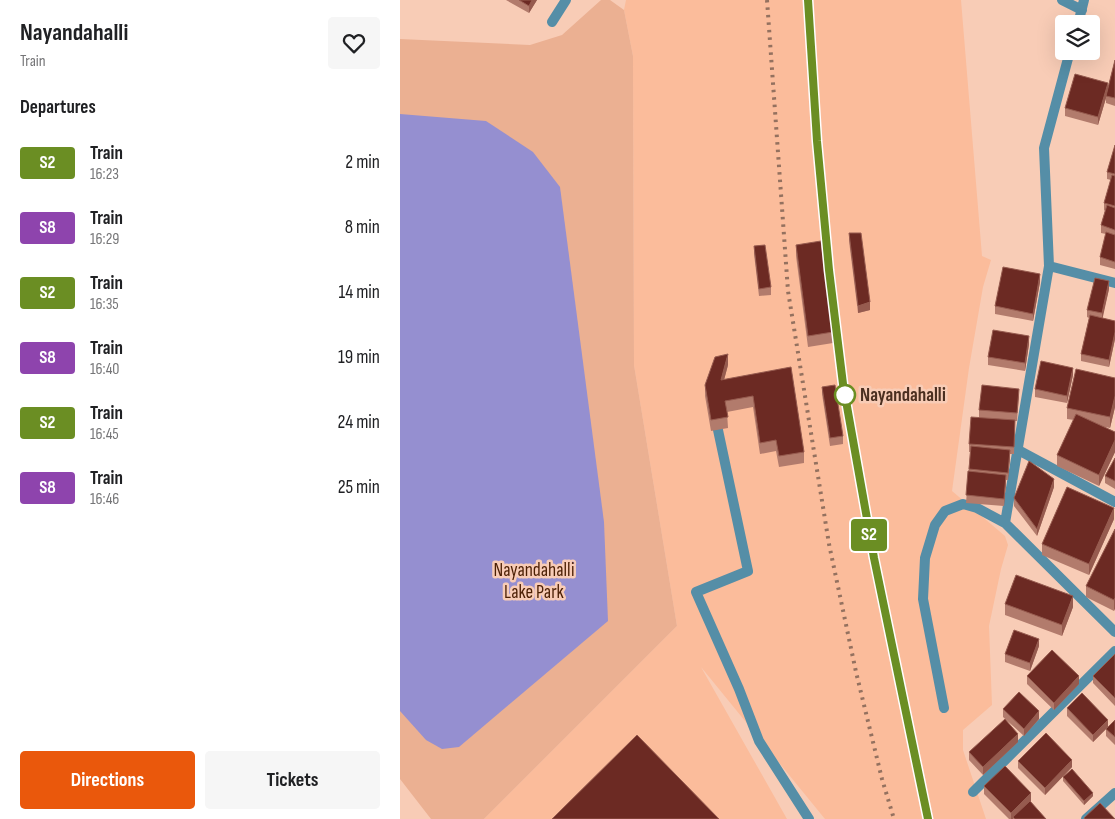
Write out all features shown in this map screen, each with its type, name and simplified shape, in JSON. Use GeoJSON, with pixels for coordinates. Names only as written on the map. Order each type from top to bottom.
{"type":"FeatureCollection","features":[{"type":"Feature","properties":{"kind":"street"},"geometry":{"type":"LineString","coordinates":[[552,22],[566,0]]}},
{"type":"Feature","properties":{"kind":"street"},"geometry":{"type":"LineString","coordinates":[[1062,0],[1083,5]]}},
{"type":"Feature","properties":{"kind":"street"},"geometry":{"type":"LineString","coordinates":[[1005,523],[1049,266],[1044,148],[1068,60]]}},
{"type":"Feature","properties":{"kind":"street"},"geometry":{"type":"LineString","coordinates":[[1049,266],[1115,283]]}},
{"type":"Feature","properties":{"kind":"street"},"geometry":{"type":"LineString","coordinates":[[718,430],[748,571],[696,592],[760,741],[809,819]]}},
{"type":"Feature","properties":{"kind":"street"},"geometry":{"type":"LineString","coordinates":[[1018,450],[1115,502]]}},
{"type":"Feature","properties":{"kind":"street"},"geometry":{"type":"LineString","coordinates":[[944,708],[923,599],[925,558],[935,525],[945,511],[963,504],[977,508],[1005,523],[1115,632]]}},
{"type":"Feature","properties":{"kind":"street"},"geometry":{"type":"LineString","coordinates":[[974,792],[1115,651]]}},
{"type":"Feature","properties":{"kind":"street"},"geometry":{"type":"LineString","coordinates":[[1086,819],[1115,793]]}},
{"type":"Feature","properties":{"kind":"shaded area"},"geometry":{"type":"Polygon","coordinates":[[[626,0],[961,0],[982,256],[991,260],[983,287],[969,368],[952,491],[1005,536],[1008,545],[989,626],[992,705],[963,730],[963,750],[986,819],[825,819],[701,667],[787,819],[484,819],[677,626],[634,365],[633,56],[624,10],[626,0]]]}},
{"type":"Feature","properties":{"kind":"shaded area"},"geometry":{"type":"Polygon","coordinates":[[[400,114],[486,121],[533,152],[560,187],[604,522],[608,621],[459,747],[442,749],[426,740],[400,711],[400,114]]]}},
{"type":"Feature","properties":{"kind":"green space","name":"Nayandahalli Lake Park"},"geometry":{"type":"Polygon","coordinates":[[[601,0],[610,0],[624,10],[633,56],[634,365],[677,626],[484,819],[431,819],[400,779],[400,39],[530,45],[562,35],[601,0]]]}},
{"type":"Feature","properties":{"kind":"building"},"geometry":{"type":"Polygon","coordinates":[[[519,0],[532,0],[529,6],[519,0]]]}},
{"type":"Feature","properties":{"kind":"building"},"geometry":{"type":"Polygon","coordinates":[[[1115,60],[1115,98],[1106,96],[1115,60]]]}},
{"type":"Feature","properties":{"kind":"building"},"geometry":{"type":"Polygon","coordinates":[[[1075,74],[1108,83],[1098,117],[1065,108],[1075,74]]]}},
{"type":"Feature","properties":{"kind":"building"},"geometry":{"type":"Polygon","coordinates":[[[1115,145],[1115,174],[1107,172],[1115,145]]]}},
{"type":"Feature","properties":{"kind":"building"},"geometry":{"type":"Polygon","coordinates":[[[1112,175],[1115,176],[1115,206],[1104,203],[1112,175]]]}},
{"type":"Feature","properties":{"kind":"building"},"geometry":{"type":"Polygon","coordinates":[[[1107,205],[1115,208],[1115,230],[1101,225],[1107,205]]]}},
{"type":"Feature","properties":{"kind":"building"},"geometry":{"type":"Polygon","coordinates":[[[1106,232],[1115,235],[1115,262],[1100,257],[1106,232]]]}},
{"type":"Feature","properties":{"kind":"building"},"geometry":{"type":"Polygon","coordinates":[[[849,233],[861,233],[870,302],[858,306],[849,233]]]}},
{"type":"Feature","properties":{"kind":"building"},"geometry":{"type":"Polygon","coordinates":[[[821,241],[833,332],[808,336],[796,245],[821,241]]]}},
{"type":"Feature","properties":{"kind":"building"},"geometry":{"type":"Polygon","coordinates":[[[765,245],[771,287],[759,289],[754,246],[765,245]]]}},
{"type":"Feature","properties":{"kind":"building"},"geometry":{"type":"Polygon","coordinates":[[[1003,267],[1040,274],[1033,314],[995,306],[1003,267]]]}},
{"type":"Feature","properties":{"kind":"building"},"geometry":{"type":"Polygon","coordinates":[[[1095,278],[1109,281],[1102,313],[1087,310],[1095,278]]]}},
{"type":"Feature","properties":{"kind":"building"},"geometry":{"type":"Polygon","coordinates":[[[1090,315],[1115,321],[1115,332],[1109,360],[1081,354],[1090,315]]]}},
{"type":"Feature","properties":{"kind":"building"},"geometry":{"type":"Polygon","coordinates":[[[993,330],[1029,336],[1025,363],[988,357],[993,330]]]}},
{"type":"Feature","properties":{"kind":"building"},"geometry":{"type":"Polygon","coordinates":[[[728,354],[721,380],[791,367],[804,452],[779,456],[776,440],[760,443],[753,396],[725,401],[728,417],[711,420],[705,385],[715,357],[728,354]]]}},
{"type":"Feature","properties":{"kind":"building"},"geometry":{"type":"Polygon","coordinates":[[[1041,361],[1073,368],[1067,396],[1035,389],[1041,361]]]}},
{"type":"Feature","properties":{"kind":"building"},"geometry":{"type":"Polygon","coordinates":[[[1076,369],[1115,378],[1115,396],[1110,417],[1067,408],[1076,369]]]}},
{"type":"Feature","properties":{"kind":"building"},"geometry":{"type":"Polygon","coordinates":[[[835,385],[843,436],[830,438],[822,387],[835,385]]]}},
{"type":"Feature","properties":{"kind":"building"},"geometry":{"type":"Polygon","coordinates":[[[982,385],[1019,389],[1017,413],[979,410],[982,385]]]}},
{"type":"Feature","properties":{"kind":"building"},"geometry":{"type":"Polygon","coordinates":[[[1076,414],[1115,432],[1115,440],[1099,475],[1057,455],[1076,414]]]}},
{"type":"Feature","properties":{"kind":"building"},"geometry":{"type":"Polygon","coordinates":[[[971,417],[1015,420],[1014,447],[969,444],[971,417]]]}},
{"type":"Feature","properties":{"kind":"building"},"geometry":{"type":"Polygon","coordinates":[[[971,446],[1010,450],[1008,473],[969,469],[971,446]]]}},
{"type":"Feature","properties":{"kind":"building"},"geometry":{"type":"Polygon","coordinates":[[[1115,458],[1115,481],[1105,476],[1115,458]]]}},
{"type":"Feature","properties":{"kind":"building"},"geometry":{"type":"Polygon","coordinates":[[[1029,461],[1054,479],[1037,529],[1014,498],[1029,461]]]}},
{"type":"Feature","properties":{"kind":"building"},"geometry":{"type":"Polygon","coordinates":[[[968,471],[1006,475],[1004,499],[966,495],[968,471]]]}},
{"type":"Feature","properties":{"kind":"building"},"geometry":{"type":"Polygon","coordinates":[[[1067,487],[1114,508],[1089,564],[1042,544],[1067,487]]]}},
{"type":"Feature","properties":{"kind":"building"},"geometry":{"type":"Polygon","coordinates":[[[1115,529],[1115,598],[1114,600],[1086,586],[1115,529]]]}},
{"type":"Feature","properties":{"kind":"building"},"geometry":{"type":"Polygon","coordinates":[[[1016,575],[1073,596],[1062,625],[1005,604],[1016,575]]]}},
{"type":"Feature","properties":{"kind":"building"},"geometry":{"type":"Polygon","coordinates":[[[1014,630],[1039,639],[1030,663],[1005,654],[1014,630]]]}},
{"type":"Feature","properties":{"kind":"building"},"geometry":{"type":"Polygon","coordinates":[[[1052,650],[1079,676],[1054,703],[1027,676],[1052,650]]]}},
{"type":"Feature","properties":{"kind":"building"},"geometry":{"type":"Polygon","coordinates":[[[1115,654],[1115,698],[1093,676],[1115,654]]]}},
{"type":"Feature","properties":{"kind":"building"},"geometry":{"type":"Polygon","coordinates":[[[1019,692],[1039,711],[1024,729],[1003,709],[1019,692]]]}},
{"type":"Feature","properties":{"kind":"building"},"geometry":{"type":"Polygon","coordinates":[[[1082,693],[1108,720],[1093,735],[1067,708],[1082,693]]]}},
{"type":"Feature","properties":{"kind":"building"},"geometry":{"type":"Polygon","coordinates":[[[1005,719],[1018,734],[983,767],[969,752],[1005,719]]]}},
{"type":"Feature","properties":{"kind":"building"},"geometry":{"type":"Polygon","coordinates":[[[1115,720],[1115,737],[1106,729],[1115,720]]]}},
{"type":"Feature","properties":{"kind":"building"},"geometry":{"type":"Polygon","coordinates":[[[1046,733],[1072,760],[1045,788],[1018,761],[1046,733]]]}},
{"type":"Feature","properties":{"kind":"building"},"geometry":{"type":"Polygon","coordinates":[[[637,735],[719,819],[552,819],[637,735]]]}},
{"type":"Feature","properties":{"kind":"building"},"geometry":{"type":"Polygon","coordinates":[[[1005,766],[1031,793],[1011,813],[984,786],[1005,766]]]}},
{"type":"Feature","properties":{"kind":"building"},"geometry":{"type":"Polygon","coordinates":[[[1072,769],[1093,793],[1084,801],[1063,777],[1072,769]]]}},
{"type":"Feature","properties":{"kind":"building"},"geometry":{"type":"Polygon","coordinates":[[[1030,801],[1046,819],[1015,819],[1013,817],[1030,801]]]}},
{"type":"Feature","properties":{"kind":"building"},"geometry":{"type":"Polygon","coordinates":[[[1100,803],[1115,819],[1084,818],[1100,803]]]}},
{"type":"Feature","properties":{"kind":"railway"},"geometry":{"type":"LineString","coordinates":[[767,0],[788,291],[829,544],[856,672],[882,779],[894,819]]}},
{"type":"Feature","properties":{"kind":"railway"},"geometry":{"type":"LineString","coordinates":[[808,0],[817,141],[829,270],[843,384],[874,558],[928,819]]}},
{"type":"Feature","properties":{"kind":"train","name":"S2"},"geometry":{"type":"LineString","coordinates":[[808,0],[817,141],[829,270],[843,384],[874,558],[928,819]]}},
{"type":"Feature","properties":{"kind":"place","name":"Nayandahalli"},"geometry":{"type":"Point","coordinates":[845,395]}}]}
